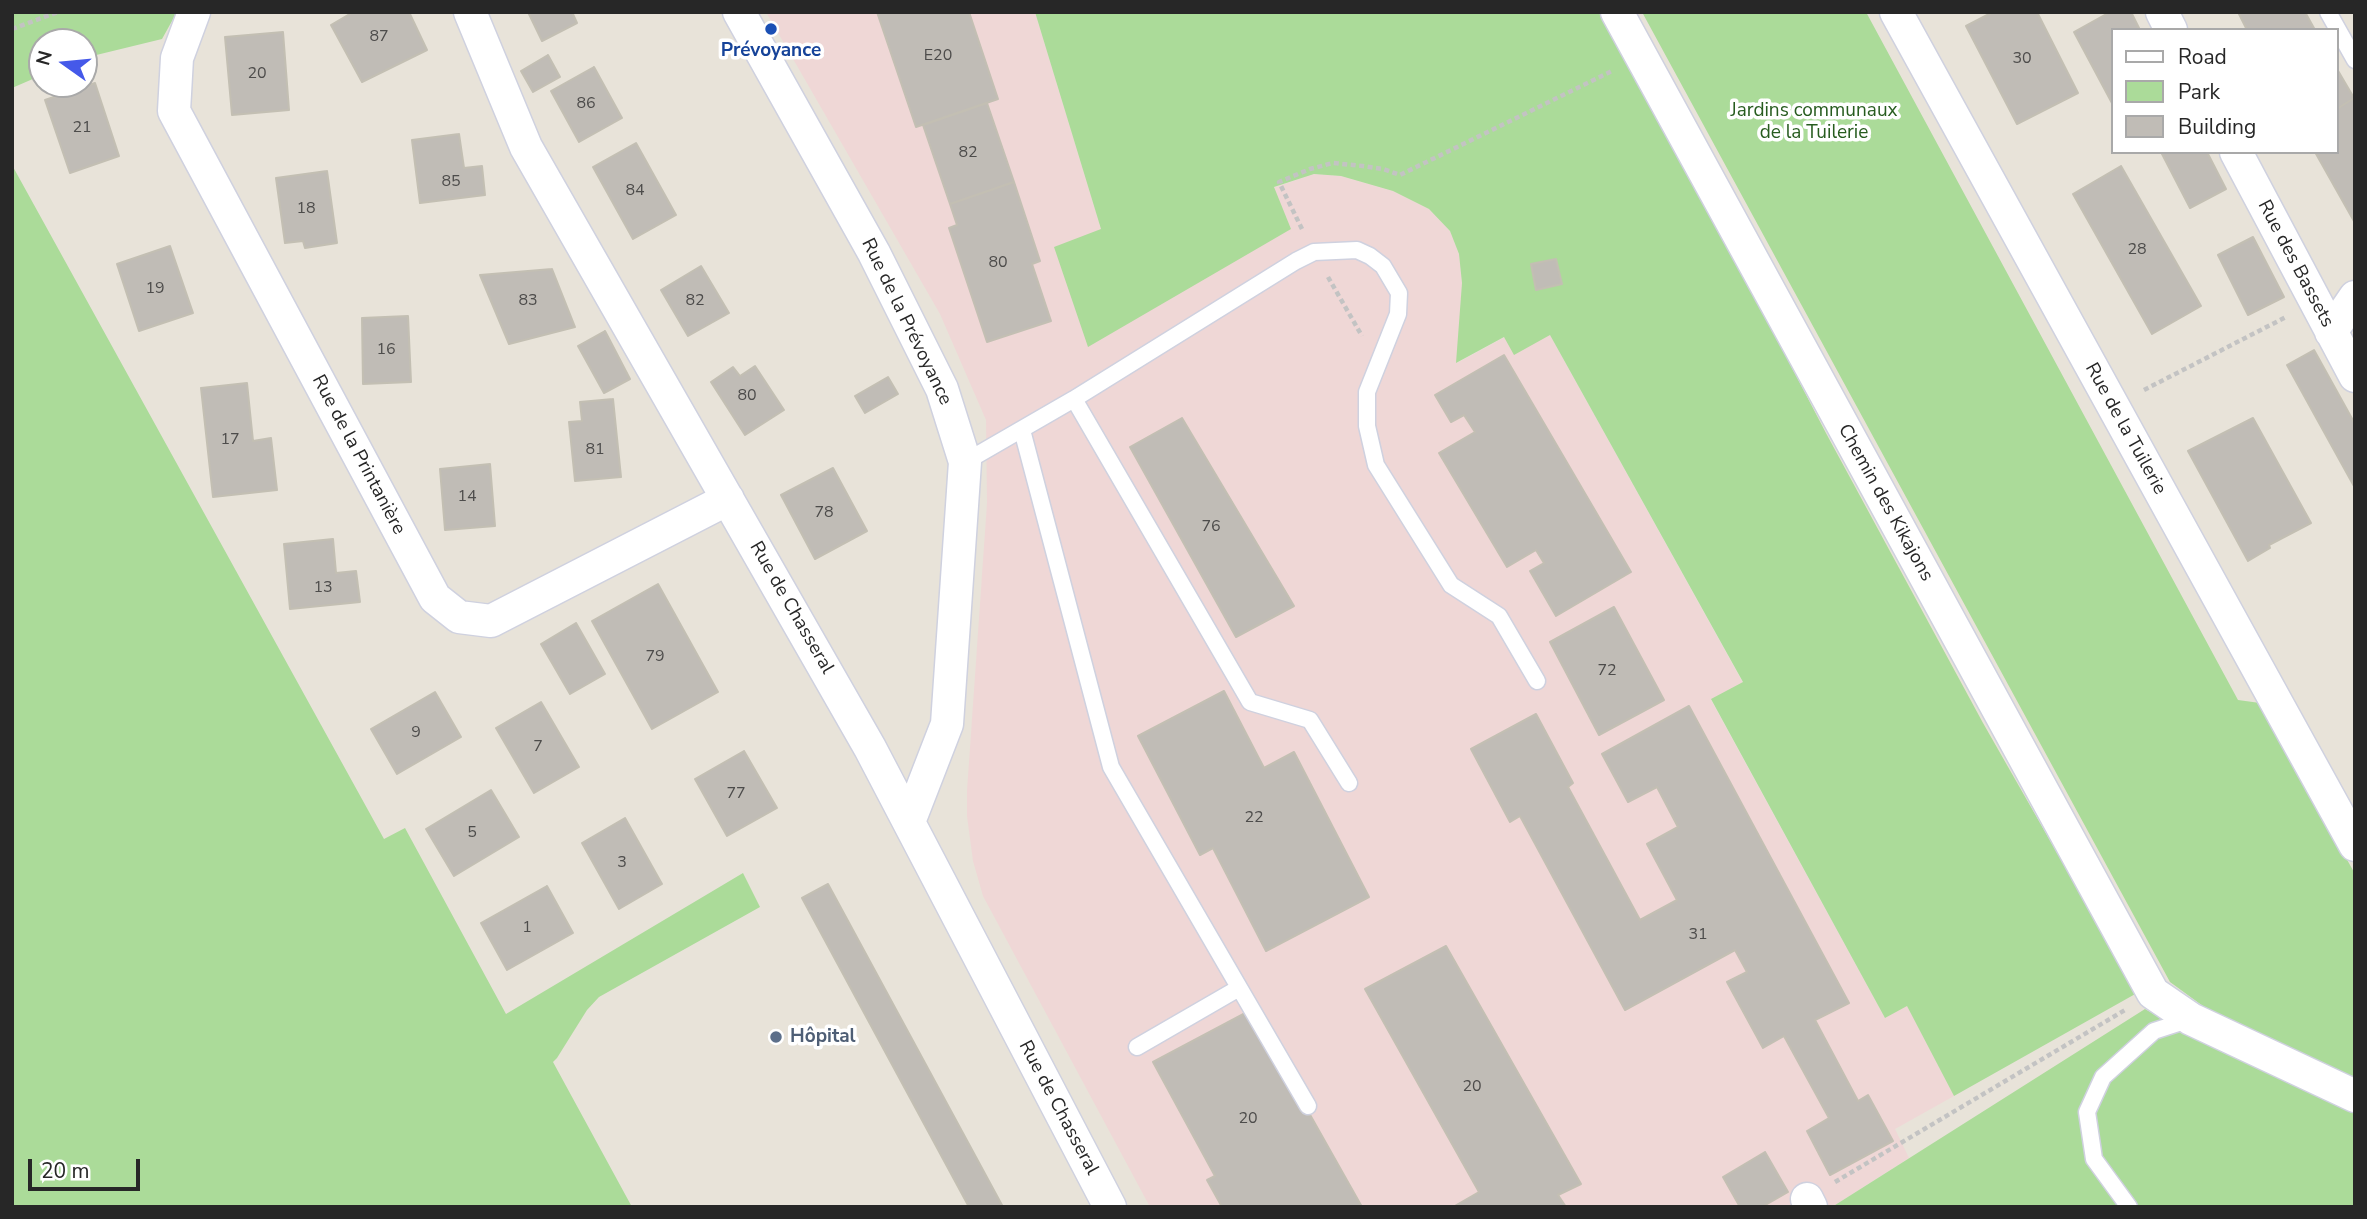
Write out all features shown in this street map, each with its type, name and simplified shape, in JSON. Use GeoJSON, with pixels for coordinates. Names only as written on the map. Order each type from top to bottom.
{"type":"FeatureCollection","features":[{"type":"Feature","properties":{"kind":"street","name":"Rue de la Printanière"},"geometry":{"type":"LineString","coordinates":[[194,12],[177,58],[174,111],[435,598],[459,617],[491,621],[728,499]]}},
{"type":"Feature","properties":{"kind":"street","name":"Rue de Chasseral"},"geometry":{"type":"LineString","coordinates":[[470,12],[526,147],[870,748],[1110,1207]]}},
{"type":"Feature","properties":{"kind":"street","name":"Rue de la Prévoyance"},"geometry":{"type":"LineString","coordinates":[[740,12],[874,253],[942,389],[965,462],[947,724],[909,822]]}},
{"type":"Feature","properties":{"kind":"street","name":"Chemin des Kikajons"},"geometry":{"type":"LineString","coordinates":[[1617,12],[2153,993]]}},
{"type":"Feature","properties":{"kind":"street","name":"Rue de la Tuilerie"},"geometry":{"type":"LineString","coordinates":[[1896,12],[2355,845]]}},
{"type":"Feature","properties":{"kind":"street"},"geometry":{"type":"LineString","coordinates":[[2162,12],[2170,28]]}},
{"type":"Feature","properties":{"kind":"street","name":"Rue des Bassets"},"geometry":{"type":"LineString","coordinates":[[2237,154],[2355,376]]}},
{"type":"Feature","properties":{"kind":"street"},"geometry":{"type":"LineString","coordinates":[[2331,332],[2355,297]]}},
{"type":"Feature","properties":{"kind":"street"},"geometry":{"type":"LineString","coordinates":[[2153,993],[2191,1019],[2355,1096]]}},
{"type":"Feature","properties":{"kind":"lane"},"geometry":{"type":"LineString","coordinates":[[2328,12],[2337,28]]}},
{"type":"Feature","properties":{"kind":"lane"},"geometry":{"type":"LineString","coordinates":[[2339,32],[2355,60]]}},
{"type":"Feature","properties":{"kind":"lane"},"geometry":{"type":"LineString","coordinates":[[965,462],[1314,252],[1357,250],[1383,265],[1399,293],[1398,314],[1367,392],[1367,426],[1376,465],[1451,585],[1499,616],[1537,681]]}},
{"type":"Feature","properties":{"kind":"lane"},"geometry":{"type":"LineString","coordinates":[[1073,399],[1250,702],[1310,720],[1349,783]]}},
{"type":"Feature","properties":{"kind":"lane"},"geometry":{"type":"LineString","coordinates":[[1022,429],[1111,767],[1308,1106]]}},
{"type":"Feature","properties":{"kind":"lane"},"geometry":{"type":"LineString","coordinates":[[1137,1047],[1239,988]]}},
{"type":"Feature","properties":{"kind":"lane"},"geometry":{"type":"LineString","coordinates":[[2129,1207],[2094,1159],[2087,1112],[2103,1077],[2154,1031],[2191,1019]]}},
{"type":"Feature","properties":{"kind":"path"},"geometry":{"type":"LineString","coordinates":[[12,29],[58,12]]}},
{"type":"Feature","properties":{"kind":"path"},"geometry":{"type":"LineString","coordinates":[[1378,365],[1314,252],[1279,182],[1333,163],[1383,169],[1400,176],[1641,57]]}},
{"type":"Feature","properties":{"kind":"path"},"geometry":{"type":"LineString","coordinates":[[2140,392],[2294,313]]}},
{"type":"Feature","properties":{"kind":"path"},"geometry":{"type":"LineString","coordinates":[[1809,1203],[2153,993]]}},
{"type":"Feature","properties":{"kind":"shaded area"},"geometry":{"type":"Polygon","coordinates":[[[766,12],[1035,12],[1101,229],[1291,229],[1273,188],[1314,174],[1341,176],[1393,191],[1429,209],[1450,231],[1459,254],[1462,283],[1457,363],[1505,337],[1550,335],[1743,683],[1711,700],[1885,1018],[1907,1005],[1954,1096],[1895,1129],[1909,1158],[1832,1207],[1150,1207],[983,896],[973,861],[967,816],[967,791],[987,503],[986,420],[940,314],[766,12]]]}},
{"type":"Feature","properties":{"kind":"green space"},"geometry":{"type":"Polygon","coordinates":[[[12,12],[177,12],[162,39],[98,55],[98,28],[28,28],[28,81],[12,88],[12,12]]]}},
{"type":"Feature","properties":{"kind":"green space"},"geometry":{"type":"Polygon","coordinates":[[[1035,12],[1599,12],[1622,54],[1636,69],[1827,435],[1983,723],[2137,993],[1954,1096],[1907,1006],[1885,1018],[1711,699],[1743,682],[1550,335],[1514,355],[1504,337],[1456,363],[1462,283],[1459,254],[1450,231],[1429,209],[1393,191],[1341,176],[1314,174],[1274,187],[1291,229],[1088,347],[1054,247],[1101,229],[1035,12]]]}},
{"type":"Feature","properties":{"kind":"green space","name":"Jardins communaux de la Tuilerie"},"geometry":{"type":"Polygon","coordinates":[[[1642,12],[1866,12],[2238,700],[2260,703],[2355,874],[2355,1078],[2207,1009],[2170,982],[1642,12]]]}},
{"type":"Feature","properties":{"kind":"green space"},"geometry":{"type":"Polygon","coordinates":[[[12,165],[384,839],[405,828],[506,1014],[743,873],[760,907],[599,997],[587,1010],[553,1062],[632,1207],[12,1207],[12,165]]]}},
{"type":"Feature","properties":{"kind":"green space"},"geometry":{"type":"Polygon","coordinates":[[[2145,1009],[2201,1040],[2355,1114],[2355,1207],[1832,1207],[2145,1009]]]}},
{"type":"Feature","properties":{"kind":"building"},"geometry":{"type":"Polygon","coordinates":[[[353,12],[409,12],[427,50],[362,82],[331,25],[353,12]]]}},
{"type":"Feature","properties":{"kind":"building"},"geometry":{"type":"Polygon","coordinates":[[[528,12],[572,12],[577,23],[542,41],[528,12]]]}},
{"type":"Feature","properties":{"kind":"building"},"geometry":{"type":"Polygon","coordinates":[[[877,12],[969,12],[998,99],[916,127],[877,12]]]}},
{"type":"Feature","properties":{"kind":"building"},"geometry":{"type":"Polygon","coordinates":[[[1993,12],[2037,12],[2078,93],[2017,124],[1966,26],[1993,12]]]}},
{"type":"Feature","properties":{"kind":"building"},"geometry":{"type":"Polygon","coordinates":[[[2110,12],[2131,12],[2139,28],[2112,28],[2112,103],[2074,32],[2110,12]]]}},
{"type":"Feature","properties":{"kind":"building"},"geometry":{"type":"Polygon","coordinates":[[[2238,12],[2305,12],[2314,28],[2246,28],[2238,12]]]}},
{"type":"Feature","properties":{"kind":"building"},"geometry":{"type":"Polygon","coordinates":[[[283,32],[289,110],[232,115],[225,37],[283,32]]]}},
{"type":"Feature","properties":{"kind":"building"},"geometry":{"type":"Polygon","coordinates":[[[548,55],[560,77],[533,92],[521,71],[548,55]]]}},
{"type":"Feature","properties":{"kind":"building"},"geometry":{"type":"Polygon","coordinates":[[[594,67],[622,118],[579,142],[551,91],[594,67]]]}},
{"type":"Feature","properties":{"kind":"building"},"geometry":{"type":"Polygon","coordinates":[[[2339,72],[2354,98],[2339,108],[2339,72]]]}},
{"type":"Feature","properties":{"kind":"building"},"geometry":{"type":"Polygon","coordinates":[[[98,92],[119,156],[70,173],[45,100],[98,98],[98,92]]]}},
{"type":"Feature","properties":{"kind":"building"},"geometry":{"type":"Polygon","coordinates":[[[2354,98],[2355,223],[2316,154],[2339,154],[2339,108],[2354,98]]]}},
{"type":"Feature","properties":{"kind":"building"},"geometry":{"type":"Polygon","coordinates":[[[987,103],[1014,182],[950,204],[923,125],[987,103]]]}},
{"type":"Feature","properties":{"kind":"building"},"geometry":{"type":"Polygon","coordinates":[[[459,134],[464,168],[482,166],[485,195],[420,203],[412,140],[459,134]]]}},
{"type":"Feature","properties":{"kind":"building"},"geometry":{"type":"Polygon","coordinates":[[[636,143],[676,215],[633,239],[593,167],[636,143]]]}},
{"type":"Feature","properties":{"kind":"building"},"geometry":{"type":"Polygon","coordinates":[[[2162,154],[2208,154],[2226,189],[2190,208],[2162,154]]]}},
{"type":"Feature","properties":{"kind":"building"},"geometry":{"type":"Polygon","coordinates":[[[2121,166],[2201,306],[2152,334],[2073,194],[2121,166]]]}},
{"type":"Feature","properties":{"kind":"building"},"geometry":{"type":"Polygon","coordinates":[[[327,171],[337,243],[305,248],[303,241],[285,243],[276,178],[327,171]]]}},
{"type":"Feature","properties":{"kind":"building"},"geometry":{"type":"Polygon","coordinates":[[[1014,182],[1040,261],[1032,264],[1051,321],[987,342],[949,228],[957,225],[950,204],[1014,182]]]}},
{"type":"Feature","properties":{"kind":"building"},"geometry":{"type":"Polygon","coordinates":[[[2253,237],[2284,297],[2248,315],[2218,255],[2253,237]]]}},
{"type":"Feature","properties":{"kind":"building"},"geometry":{"type":"Polygon","coordinates":[[[170,246],[193,313],[139,331],[117,264],[170,246]]]}},
{"type":"Feature","properties":{"kind":"building"},"geometry":{"type":"Polygon","coordinates":[[[1556,259],[1562,284],[1536,290],[1531,264],[1556,259]]]}},
{"type":"Feature","properties":{"kind":"building"},"geometry":{"type":"Polygon","coordinates":[[[701,266],[729,313],[688,336],[661,290],[701,266]]]}},
{"type":"Feature","properties":{"kind":"building"},"geometry":{"type":"Polygon","coordinates":[[[552,269],[575,327],[509,344],[480,275],[552,269]]]}},
{"type":"Feature","properties":{"kind":"building"},"geometry":{"type":"Polygon","coordinates":[[[408,316],[411,382],[363,384],[362,318],[408,316]]]}},
{"type":"Feature","properties":{"kind":"building"},"geometry":{"type":"Polygon","coordinates":[[[605,331],[630,379],[604,393],[578,346],[605,331]]]}},
{"type":"Feature","properties":{"kind":"building"},"geometry":{"type":"Polygon","coordinates":[[[2314,350],[2355,424],[2355,488],[2287,365],[2314,350]]]}},
{"type":"Feature","properties":{"kind":"building"},"geometry":{"type":"Polygon","coordinates":[[[1504,355],[1631,572],[1556,616],[1530,571],[1544,563],[1536,550],[1507,567],[1439,453],[1475,432],[1464,415],[1451,422],[1435,395],[1504,355]]]}},
{"type":"Feature","properties":{"kind":"building"},"geometry":{"type":"Polygon","coordinates":[[[755,366],[784,410],[745,435],[711,382],[733,367],[740,376],[755,366]]]}},
{"type":"Feature","properties":{"kind":"building"},"geometry":{"type":"Polygon","coordinates":[[[888,377],[898,394],[865,413],[855,396],[888,377]]]}},
{"type":"Feature","properties":{"kind":"building"},"geometry":{"type":"Polygon","coordinates":[[[247,383],[253,441],[271,438],[277,490],[213,497],[201,388],[247,383]]]}},
{"type":"Feature","properties":{"kind":"building"},"geometry":{"type":"Polygon","coordinates":[[[613,399],[621,477],[575,481],[569,422],[582,421],[580,402],[613,399]]]}},
{"type":"Feature","properties":{"kind":"building"},"geometry":{"type":"Polygon","coordinates":[[[1182,418],[1294,606],[1236,637],[1130,447],[1182,418]]]}},
{"type":"Feature","properties":{"kind":"building"},"geometry":{"type":"Polygon","coordinates":[[[2253,418],[2311,523],[2269,545],[2270,548],[2248,561],[2188,451],[2253,418]]]}},
{"type":"Feature","properties":{"kind":"building"},"geometry":{"type":"Polygon","coordinates":[[[490,464],[495,526],[445,530],[440,469],[490,464]]]}},
{"type":"Feature","properties":{"kind":"building"},"geometry":{"type":"Polygon","coordinates":[[[833,468],[867,531],[815,559],[781,495],[833,468]]]}},
{"type":"Feature","properties":{"kind":"building"},"geometry":{"type":"Polygon","coordinates":[[[333,539],[336,573],[356,571],[360,602],[290,609],[284,544],[333,539]]]}},
{"type":"Feature","properties":{"kind":"building"},"geometry":{"type":"Polygon","coordinates":[[[658,584],[718,692],[652,729],[592,621],[658,584]]]}},
{"type":"Feature","properties":{"kind":"building"},"geometry":{"type":"Polygon","coordinates":[[[1614,607],[1664,700],[1599,735],[1550,642],[1614,607]]]}},
{"type":"Feature","properties":{"kind":"building"},"geometry":{"type":"Polygon","coordinates":[[[576,623],[605,674],[570,694],[541,644],[576,623]]]}},
{"type":"Feature","properties":{"kind":"building"},"geometry":{"type":"Polygon","coordinates":[[[1224,691],[1264,768],[1294,752],[1369,897],[1266,951],[1213,848],[1200,855],[1138,736],[1224,691]]]}},
{"type":"Feature","properties":{"kind":"building"},"geometry":{"type":"Polygon","coordinates":[[[435,692],[461,737],[397,774],[371,729],[435,692]]]}},
{"type":"Feature","properties":{"kind":"building"},"geometry":{"type":"Polygon","coordinates":[[[541,702],[579,767],[534,793],[496,728],[541,702]]]}},
{"type":"Feature","properties":{"kind":"building"},"geometry":{"type":"Polygon","coordinates":[[[1689,706],[1849,1003],[1815,1020],[1858,1101],[1868,1095],[1893,1141],[1830,1175],[1807,1131],[1829,1118],[1784,1036],[1763,1048],[1727,982],[1747,972],[1735,950],[1625,1010],[1520,816],[1510,822],[1471,749],[1536,714],[1573,783],[1568,787],[1640,920],[1677,900],[1647,844],[1678,827],[1657,787],[1628,802],[1602,754],[1689,706]]]}},
{"type":"Feature","properties":{"kind":"building"},"geometry":{"type":"Polygon","coordinates":[[[744,751],[777,808],[727,836],[695,779],[744,751]]]}},
{"type":"Feature","properties":{"kind":"building"},"geometry":{"type":"Polygon","coordinates":[[[491,790],[519,837],[454,876],[426,829],[491,790]]]}},
{"type":"Feature","properties":{"kind":"building"},"geometry":{"type":"Polygon","coordinates":[[[625,818],[662,884],[619,909],[582,843],[625,818]]]}},
{"type":"Feature","properties":{"kind":"building"},"geometry":{"type":"Polygon","coordinates":[[[828,884],[1003,1207],[969,1207],[802,898],[828,884]]]}},
{"type":"Feature","properties":{"kind":"building"},"geometry":{"type":"Polygon","coordinates":[[[547,886],[573,933],[507,970],[481,923],[547,886]]]}},
{"type":"Feature","properties":{"kind":"building"},"geometry":{"type":"Polygon","coordinates":[[[1446,946],[1581,1184],[1558,1195],[1566,1207],[1453,1207],[1479,1192],[1365,989],[1446,946]]]}},
{"type":"Feature","properties":{"kind":"building"},"geometry":{"type":"Polygon","coordinates":[[[1251,1010],[1362,1207],[1222,1207],[1207,1180],[1215,1176],[1153,1062],[1251,1010]]]}},
{"type":"Feature","properties":{"kind":"building"},"geometry":{"type":"Polygon","coordinates":[[[1765,1152],[1788,1192],[1762,1207],[1740,1207],[1723,1177],[1765,1152]]]}},
{"type":"Feature","properties":{"kind":"place","name":"Prévoyance"},"geometry":{"type":"Point","coordinates":[771,29]}},
{"type":"Feature","properties":{"kind":"place","name":"Hôpital"},"geometry":{"type":"Point","coordinates":[776,1037]}}]}
